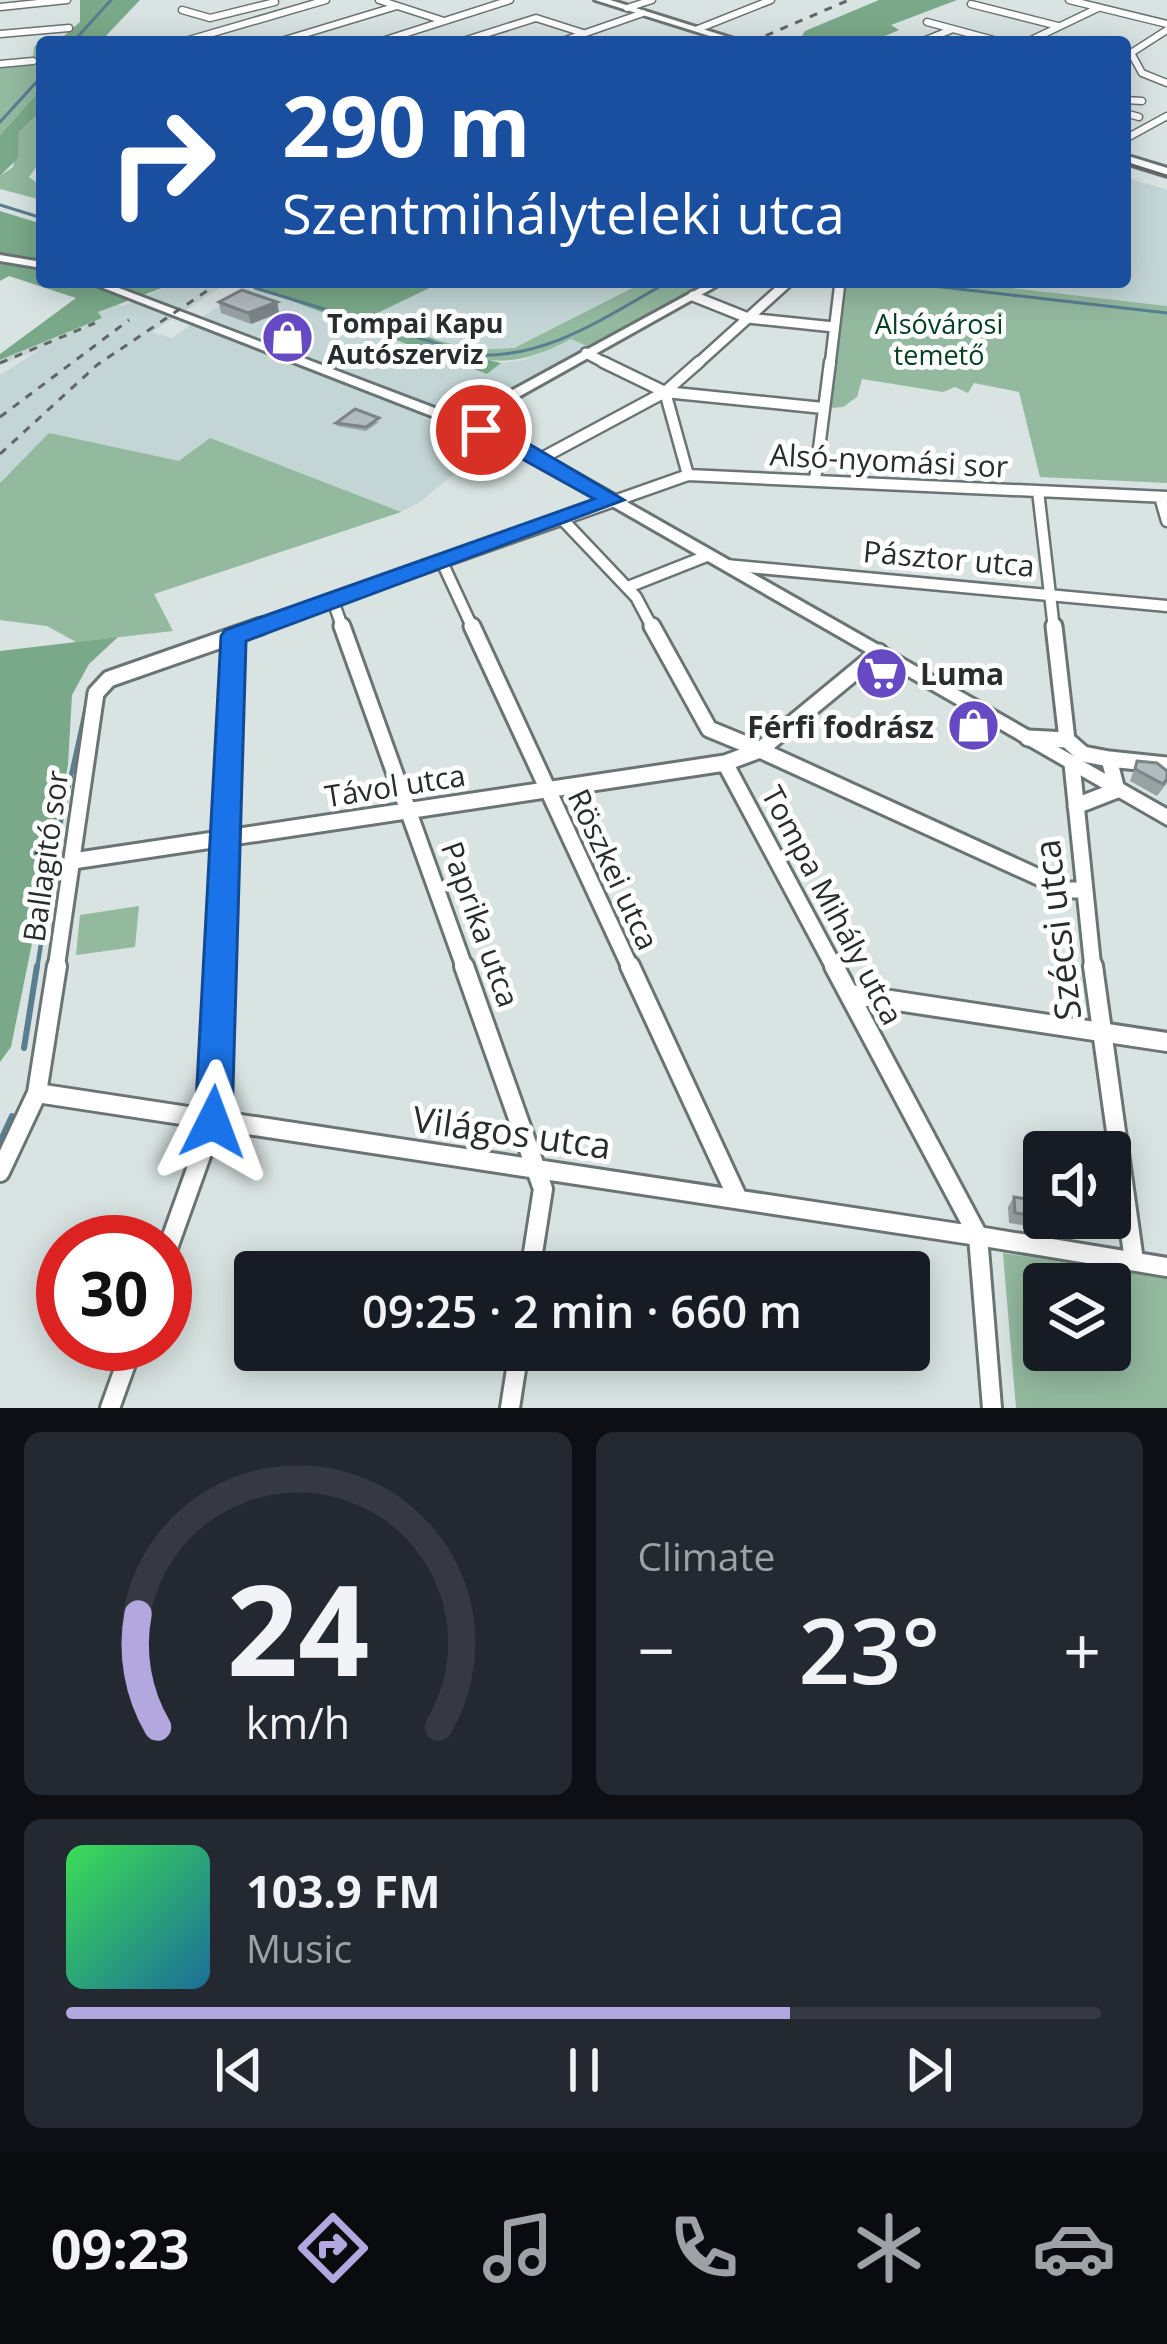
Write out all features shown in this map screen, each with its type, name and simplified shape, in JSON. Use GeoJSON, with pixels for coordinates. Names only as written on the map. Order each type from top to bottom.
{"type":"FeatureCollection","features":[{"type":"Feature","properties":{"kind":"main road"},"geometry":{"type":"LineString","coordinates":[[600,0],[720,36]]}},
{"type":"Feature","properties":{"kind":"main road"},"geometry":{"type":"LineString","coordinates":[[1131,161],[1167,172]]}},
{"type":"Feature","properties":{"kind":"street"},"geometry":{"type":"LineString","coordinates":[[202,36],[326,0]]}},
{"type":"Feature","properties":{"kind":"street"},"geometry":{"type":"LineString","coordinates":[[379,0],[444,21]]}},
{"type":"Feature","properties":{"kind":"street"},"geometry":{"type":"LineString","coordinates":[[482,0],[496,4]]}},
{"type":"Feature","properties":{"kind":"street"},"geometry":{"type":"LineString","coordinates":[[398,36],[510,0]]}},
{"type":"Feature","properties":{"kind":"street"},"geometry":{"type":"LineString","coordinates":[[628,8],[652,0]]}},
{"type":"Feature","properties":{"kind":"street"},"geometry":{"type":"LineString","coordinates":[[698,29],[771,0]]}},
{"type":"Feature","properties":{"kind":"street"},"geometry":{"type":"LineString","coordinates":[[1070,0],[1167,27]]}},
{"type":"Feature","properties":{"kind":"street"},"geometry":{"type":"LineString","coordinates":[[0,7],[64,1]]}},
{"type":"Feature","properties":{"kind":"street"},"geometry":{"type":"LineString","coordinates":[[182,10],[210,19],[272,1],[294,9]]}},
{"type":"Feature","properties":{"kind":"street"},"geometry":{"type":"LineString","coordinates":[[971,4],[1058,26]]}},
{"type":"Feature","properties":{"kind":"street"},"geometry":{"type":"LineString","coordinates":[[298,36],[397,6]]}},
{"type":"Feature","properties":{"kind":"street"},"geometry":{"type":"LineString","coordinates":[[1039,36],[1100,8]]}},
{"type":"Feature","properties":{"kind":"street"},"geometry":{"type":"LineString","coordinates":[[479,10],[517,22]]}},
{"type":"Feature","properties":{"kind":"street"},"geometry":{"type":"LineString","coordinates":[[575,36],[643,13]]}},
{"type":"Feature","properties":{"kind":"street"},"geometry":{"type":"LineString","coordinates":[[477,36],[536,18],[583,33]]}},
{"type":"Feature","properties":{"kind":"street"},"geometry":{"type":"LineString","coordinates":[[927,22],[978,36]]}},
{"type":"Feature","properties":{"kind":"street"},"geometry":{"type":"LineString","coordinates":[[1142,73],[1131,50],[1167,27]]}},
{"type":"Feature","properties":{"kind":"street"},"geometry":{"type":"LineString","coordinates":[[0,34],[69,28]]}},
{"type":"Feature","properties":{"kind":"street"},"geometry":{"type":"LineString","coordinates":[[935,36],[952,29]]}},
{"type":"Feature","properties":{"kind":"street"},"geometry":{"type":"LineString","coordinates":[[0,64],[33,61]]}},
{"type":"Feature","properties":{"kind":"street"},"geometry":{"type":"LineString","coordinates":[[1131,74],[1167,83]]}},
{"type":"Feature","properties":{"kind":"street"},"geometry":{"type":"LineString","coordinates":[[1131,100],[1142,101]]}},
{"type":"Feature","properties":{"kind":"street"},"geometry":{"type":"LineString","coordinates":[[1131,115],[1139,117]]}},
{"type":"Feature","properties":{"kind":"street"},"geometry":{"type":"LineString","coordinates":[[1131,136],[1167,116]]}},
{"type":"Feature","properties":{"kind":"street"},"geometry":{"type":"LineString","coordinates":[[0,257],[36,264]]}},
{"type":"Feature","properties":{"kind":"street"},"geometry":{"type":"LineString","coordinates":[[109,288],[542,458],[1167,818]]}},
{"type":"Feature","properties":{"kind":"street"},"geometry":{"type":"LineString","coordinates":[[462,423],[708,288]]}},
{"type":"Feature","properties":{"kind":"street"},"geometry":{"type":"LineString","coordinates":[[542,458],[665,392],[781,288]]}},
{"type":"Feature","properties":{"kind":"street"},"geometry":{"type":"LineString","coordinates":[[815,480],[839,288]]}},
{"type":"Feature","properties":{"kind":"street"},"geometry":{"type":"LineString","coordinates":[[694,296],[748,318],[834,327]]}},
{"type":"Feature","properties":{"kind":"street"},"geometry":{"type":"LineString","coordinates":[[586,353],[665,392],[823,408]]}},
{"type":"Feature","properties":{"kind":"street"},"geometry":{"type":"LineString","coordinates":[[665,392],[688,475]]}},
{"type":"Feature","properties":{"kind":"street","name":"Alsó-nyomási sor"},"geometry":{"type":"LineString","coordinates":[[101,684],[688,475],[1164,497]]}},
{"type":"Feature","properties":{"kind":"street"},"geometry":{"type":"LineString","coordinates":[[1038,491],[1066,740]]}},
{"type":"Feature","properties":{"kind":"street"},"geometry":{"type":"LineString","coordinates":[[1164,497],[1167,520]]}},
{"type":"Feature","properties":{"kind":"street","name":"Tompa Mihály utca"},"geometry":{"type":"LineString","coordinates":[[562,519],[628,587],[709,728],[760,750]]}},
{"type":"Feature","properties":{"kind":"street"},"geometry":{"type":"LineString","coordinates":[[628,587],[709,555]]}},
{"type":"Feature","properties":{"kind":"street","name":"Röszkei utca"},"geometry":{"type":"LineString","coordinates":[[442,562],[738,1199]]}},
{"type":"Feature","properties":{"kind":"street","name":"Pásztor utca"},"geometry":{"type":"LineString","coordinates":[[726,565],[1167,605]]}},
{"type":"Feature","properties":{"kind":"street"},"geometry":{"type":"LineString","coordinates":[[773,592],[788,570]]}},
{"type":"Feature","properties":{"kind":"street","name":"Paprika utca"},"geometry":{"type":"LineString","coordinates":[[333,601],[537,1169],[543,1189],[533,1251]]}},
{"type":"Feature","properties":{"kind":"street"},"geometry":{"type":"LineString","coordinates":[[180,1215],[213,1122],[234,636]]}},
{"type":"Feature","properties":{"kind":"street"},"geometry":{"type":"LineString","coordinates":[[879,652],[760,750],[1067,890],[1082,890]]}},
{"type":"Feature","properties":{"kind":"street","name":"Ballagitó sor"},"geometry":{"type":"LineString","coordinates":[[0,1172],[37,1093],[73,861],[87,734],[101,684]]}},
{"type":"Feature","properties":{"kind":"street"},"geometry":{"type":"LineString","coordinates":[[1028,738],[1066,740],[1083,754],[1167,765]]}},
{"type":"Feature","properties":{"kind":"street","name":"Tompa Mihály utca"},"geometry":{"type":"LineString","coordinates":[[760,750],[725,763],[978,1236]]}},
{"type":"Feature","properties":{"kind":"street"},"geometry":{"type":"LineString","coordinates":[[1109,759],[1117,790]]}},
{"type":"Feature","properties":{"kind":"street","name":"Távol utca"},"geometry":{"type":"LineString","coordinates":[[73,861],[725,763]]}},
{"type":"Feature","properties":{"kind":"street","name":"Szécsi utca"},"geometry":{"type":"LineString","coordinates":[[1072,764],[1082,890],[1134,1261]]}},
{"type":"Feature","properties":{"kind":"street","name":"Szécsi utca"},"geometry":{"type":"LineString","coordinates":[[1076,806],[1117,790]]}},
{"type":"Feature","properties":{"kind":"street"},"geometry":{"type":"LineString","coordinates":[[851,994],[1167,1042]]}},
{"type":"Feature","properties":{"kind":"street","name":"Világos utca"},"geometry":{"type":"LineString","coordinates":[[37,1093],[1167,1267]]}},
{"type":"Feature","properties":{"kind":"street"},"geometry":{"type":"LineString","coordinates":[[978,1236],[992,1408]]}},
{"type":"Feature","properties":{"kind":"street"},"geometry":{"type":"LineString","coordinates":[[110,1408],[123,1371]]}},
{"type":"Feature","properties":{"kind":"street"},"geometry":{"type":"LineString","coordinates":[[510,1408],[516,1371]]}},
{"type":"Feature","properties":{"kind":"shaded area"},"geometry":{"type":"Polygon","coordinates":[[[1131,179],[1167,190],[1167,306],[1012,288],[1131,288],[1131,179]]]}},
{"type":"Feature","properties":{"kind":"shaded area"},"geometry":{"type":"Polygon","coordinates":[[[164,288],[220,288],[152,332],[172,338],[245,288],[257,288],[487,374],[501,363],[524,360],[572,339],[587,346],[473,407],[453,400],[422,417],[491,444],[401,512],[154,594],[79,640],[47,626],[0,620],[0,375],[41,349],[0,365],[0,360],[101,318],[97,312],[113,304],[123,306],[164,288]]]}},
{"type":"Feature","properties":{"kind":"shaded area"},"geometry":{"type":"Polygon","coordinates":[[[429,288],[632,288],[513,348],[496,352],[473,350],[367,317],[429,288]]]}},
{"type":"Feature","properties":{"kind":"green space"},"geometry":{"type":"Polygon","coordinates":[[[80,0],[140,0],[106,36],[64,36],[80,22],[80,0]]]}},
{"type":"Feature","properties":{"kind":"green space"},"geometry":{"type":"Polygon","coordinates":[[[879,0],[957,0],[891,25],[899,30],[885,36],[802,36],[879,0]]]}},
{"type":"Feature","properties":{"kind":"green space"},"geometry":{"type":"Polygon","coordinates":[[[34,46],[36,95],[0,135],[0,62],[33,59],[34,46]]]}},
{"type":"Feature","properties":{"kind":"green space"},"geometry":{"type":"Polygon","coordinates":[[[36,95],[36,116],[19,132],[18,158],[0,176],[0,135],[36,95]]]}},
{"type":"Feature","properties":{"kind":"green space"},"geometry":{"type":"Polygon","coordinates":[[[36,116],[36,167],[29,177],[36,182],[36,198],[0,189],[0,176],[13,167],[19,132],[36,116]]]}},
{"type":"Feature","properties":{"kind":"green space"},"geometry":{"type":"Polygon","coordinates":[[[0,211],[36,222],[36,285],[9,276],[0,281],[0,211]]]}},
{"type":"Feature","properties":{"kind":"green space"},"geometry":{"type":"Polygon","coordinates":[[[46,288],[162,288],[98,312],[102,318],[0,360],[0,354],[76,298],[46,288]]]}},
{"type":"Feature","properties":{"kind":"green space"},"geometry":{"type":"Polygon","coordinates":[[[257,288],[429,288],[369,317],[435,339],[430,345],[501,363],[487,374],[257,288]]]}},
{"type":"Feature","properties":{"kind":"green space"},"geometry":{"type":"Polygon","coordinates":[[[632,288],[698,288],[587,346],[571,339],[533,355],[501,361],[429,344],[435,339],[473,350],[514,348],[632,288]]]}},
{"type":"Feature","properties":{"kind":"green space","name":"Alsóvárosi temető"},"geometry":{"type":"Polygon","coordinates":[[[842,288],[1012,288],[1167,306],[1167,483],[1040,477],[1019,392],[974,383],[968,393],[955,387],[943,392],[862,379],[857,397],[843,407],[830,408],[842,288]]]}},
{"type":"Feature","properties":{"kind":"green space"},"geometry":{"type":"Polygon","coordinates":[[[49,433],[179,461],[210,438],[401,512],[154,594],[173,631],[76,642],[47,626],[0,620],[0,483],[49,433]]]}},
{"type":"Feature","properties":{"kind":"green space"},"geometry":{"type":"Polygon","coordinates":[[[118,637],[89,664],[72,695],[68,765],[11,1047],[0,1062],[0,651],[118,637]]]}},
{"type":"Feature","properties":{"kind":"green space"},"geometry":{"type":"Polygon","coordinates":[[[139,906],[135,947],[76,955],[80,915],[139,906]]]}},
{"type":"Feature","properties":{"kind":"green space"},"geometry":{"type":"Polygon","coordinates":[[[1003,1253],[1069,1263],[1023,1263],[1023,1371],[1131,1371],[1131,1273],[1167,1278],[1167,1408],[1016,1408],[1003,1253]]]}},
{"type":"Feature","properties":{"kind":"building"},"geometry":{"type":"Polygon","coordinates":[[[242,290],[277,302],[248,313],[219,302],[242,290]]]}},
{"type":"Feature","properties":{"kind":"building"},"geometry":{"type":"Polygon","coordinates":[[[355,409],[379,418],[366,427],[336,423],[355,409]]]}},
{"type":"Feature","properties":{"kind":"building"},"geometry":{"type":"Polygon","coordinates":[[[1137,761],[1157,763],[1167,771],[1167,779],[1163,784],[1135,769],[1137,761]]]}},
{"type":"Feature","properties":{"kind":"building"},"geometry":{"type":"Polygon","coordinates":[[[1014,1197],[1023,1198],[1023,1214],[1015,1213],[1014,1197]]]}},
{"type":"Feature","properties":{"kind":"waterway"},"geometry":{"type":"LineString","coordinates":[[78,36],[111,0]]}},
{"type":"Feature","properties":{"kind":"waterway"},"geometry":{"type":"LineString","coordinates":[[0,122],[36,83]]}},
{"type":"Feature","properties":{"kind":"waterway"},"geometry":{"type":"LineString","coordinates":[[0,205],[36,216]]}},
{"type":"Feature","properties":{"kind":"waterway"},"geometry":{"type":"LineString","coordinates":[[255,288],[475,355],[552,343],[657,288]]}},
{"type":"Feature","properties":{"kind":"waterway"},"geometry":{"type":"LineString","coordinates":[[950,288],[1167,313]]}},
{"type":"Feature","properties":{"kind":"waterway"},"geometry":{"type":"LineString","coordinates":[[37,969],[59,830],[90,689]]}},
{"type":"Feature","properties":{"kind":"waterway"},"geometry":{"type":"LineString","coordinates":[[24,1048],[37,966]]}},
{"type":"Feature","properties":{"kind":"waterway"},"geometry":{"type":"LineString","coordinates":[[0,1142],[12,1116]]}},
{"type":"Feature","properties":{"kind":"tram line"},"geometry":{"type":"LineString","coordinates":[[1131,165],[1167,176]]}},
{"type":"Feature","properties":{"kind":"railway"},"geometry":{"type":"LineString","coordinates":[[765,36],[849,0]]}},
{"type":"Feature","properties":{"kind":"railway"},"geometry":{"type":"LineString","coordinates":[[0,454],[97,365],[211,288]]}},
{"type":"Feature","properties":{"kind":"railway"},"geometry":{"type":"LineString","coordinates":[[0,417],[129,320]]}},
{"type":"Feature","properties":{"kind":"railway"},"geometry":{"type":"LineString","coordinates":[[0,363],[95,323]]}},
{"type":"Feature","properties":{"kind":"place","name":"Tompai Kapu Autószerviz"},"geometry":{"type":"Point","coordinates":[288,338]}},
{"type":"Feature","properties":{"kind":"place","name":"Luma"},"geometry":{"type":"Point","coordinates":[881,673]}},
{"type":"Feature","properties":{"kind":"place","name":"Férfi fodrász"},"geometry":{"type":"Point","coordinates":[973,726]}},
{"type":"Feature","properties":{"kind":"route"},"geometry":{"type":"LineString","coordinates":[[213,1122],[234,636],[613,500],[481,430]]}}]}
